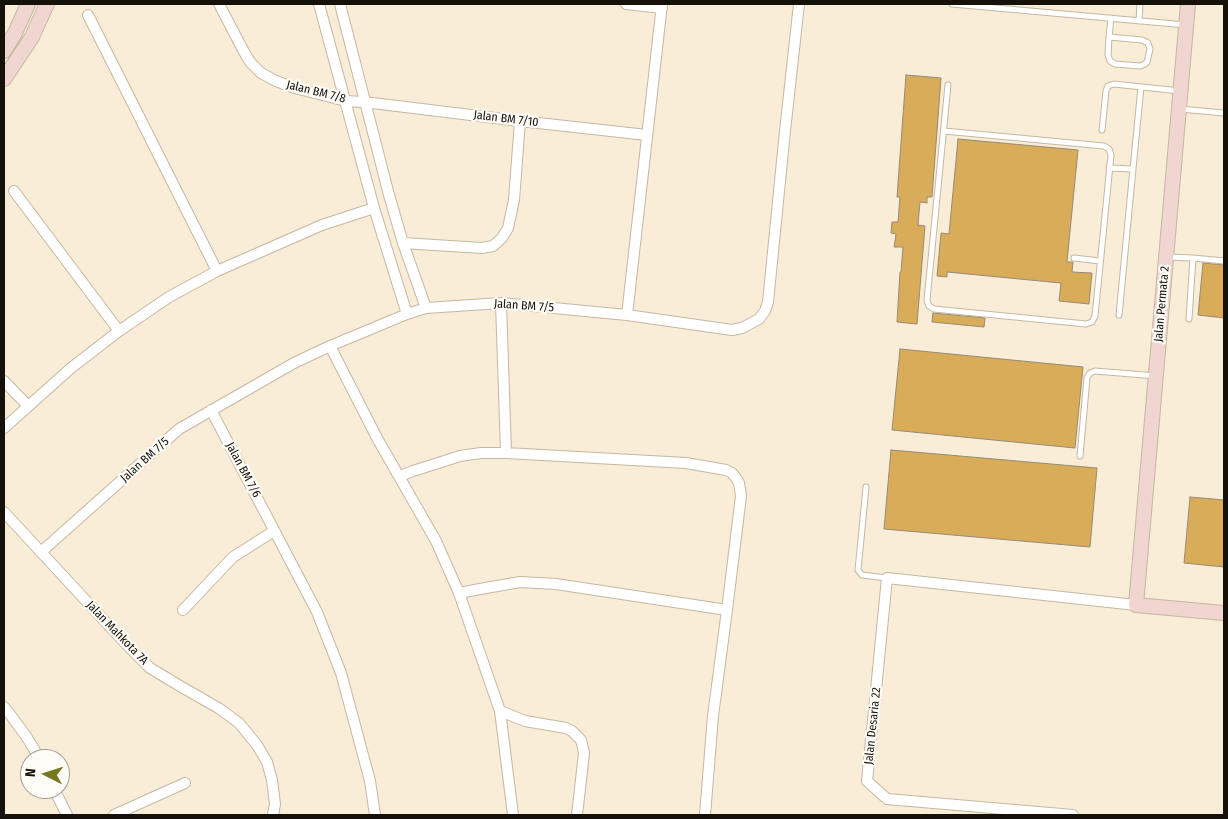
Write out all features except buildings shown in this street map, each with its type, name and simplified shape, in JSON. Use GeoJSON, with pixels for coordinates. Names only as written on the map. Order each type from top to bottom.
{"type":"FeatureCollection","features":[{"type":"Feature","properties":{"kind":"street"},"geometry":{"type":"LineString","coordinates":[[4,51],[15,33],[28,4]]}},
{"type":"Feature","properties":{"kind":"street"},"geometry":{"type":"LineString","coordinates":[[4,79],[32,37],[47,4]]}},
{"type":"Feature","properties":{"kind":"street","name":"Jalan BM 7/8"},"geometry":{"type":"LineString","coordinates":[[219,4],[250,62],[261,73],[295,88],[346,101],[364,102]]}},
{"type":"Feature","properties":{"kind":"street"},"geometry":{"type":"LineString","coordinates":[[319,4],[374,208],[407,314]]}},
{"type":"Feature","properties":{"kind":"street"},"geometry":{"type":"LineString","coordinates":[[340,4],[389,195],[403,243],[426,308]]}},
{"type":"Feature","properties":{"kind":"street"},"geometry":{"type":"LineString","coordinates":[[626,4],[662,6],[627,315]]}},
{"type":"Feature","properties":{"kind":"street","name":"Jalan BM 7/5"},"geometry":{"type":"LineString","coordinates":[[41,552],[180,429],[294,363],[407,314],[426,308],[501,303],[627,315],[732,330],[739,329],[762,316],[768,302],[799,4]]}},
{"type":"Feature","properties":{"kind":"street","name":"Jalan Permata 2"},"geometry":{"type":"LineString","coordinates":[[1136,605],[1188,4]]}},
{"type":"Feature","properties":{"kind":"street"},"geometry":{"type":"LineString","coordinates":[[88,15],[217,271]]}},
{"type":"Feature","properties":{"kind":"street","name":"Jalan BM 7/10"},"geometry":{"type":"LineString","coordinates":[[364,102],[647,135]]}},
{"type":"Feature","properties":{"kind":"street"},"geometry":{"type":"LineString","coordinates":[[403,243],[482,248],[493,246],[502,238],[508,228],[514,200],[520,121]]}},
{"type":"Feature","properties":{"kind":"street"},"geometry":{"type":"LineString","coordinates":[[14,191],[119,331]]}},
{"type":"Feature","properties":{"kind":"street"},"geometry":{"type":"LineString","coordinates":[[4,428],[72,368],[119,331],[169,297],[217,271],[322,225],[374,208]]}},
{"type":"Feature","properties":{"kind":"street"},"geometry":{"type":"LineString","coordinates":[[501,303],[506,453]]}},
{"type":"Feature","properties":{"kind":"street"},"geometry":{"type":"LineString","coordinates":[[330,346],[378,438],[436,541],[459,593],[500,711],[513,815]]}},
{"type":"Feature","properties":{"kind":"street"},"geometry":{"type":"LineString","coordinates":[[4,381],[28,406]]}},
{"type":"Feature","properties":{"kind":"street","name":"Jalan BM 7/6"},"geometry":{"type":"LineString","coordinates":[[211,410],[317,612],[341,673],[360,737],[370,781],[375,815]]}},
{"type":"Feature","properties":{"kind":"street"},"geometry":{"type":"LineString","coordinates":[[400,476],[413,470],[460,456],[481,453],[686,463],[726,470],[732,473],[740,483],[741,496],[713,716],[705,815]]}},
{"type":"Feature","properties":{"kind":"street","name":"Jalan Mahkota 7A"},"geometry":{"type":"LineString","coordinates":[[4,512],[150,668],[220,709],[239,723],[257,745],[267,762],[272,780],[275,804],[273,815]]}},
{"type":"Feature","properties":{"kind":"street"},"geometry":{"type":"LineString","coordinates":[[183,610],[233,557],[274,531]]}},
{"type":"Feature","properties":{"kind":"street"},"geometry":{"type":"LineString","coordinates":[[887,578],[1224,613]]}},
{"type":"Feature","properties":{"kind":"street","name":"Jalan Desaria 22"},"geometry":{"type":"LineString","coordinates":[[887,578],[867,781],[887,799],[1073,815]]}},
{"type":"Feature","properties":{"kind":"street"},"geometry":{"type":"LineString","coordinates":[[459,593],[520,582],[556,584],[728,610]]}},
{"type":"Feature","properties":{"kind":"street"},"geometry":{"type":"LineString","coordinates":[[4,707],[34,749]]}},
{"type":"Feature","properties":{"kind":"street"},"geometry":{"type":"LineString","coordinates":[[500,711],[525,721],[572,731],[582,740],[584,753],[577,815]]}},
{"type":"Feature","properties":{"kind":"street"},"geometry":{"type":"LineString","coordinates":[[114,815],[185,783]]}},
{"type":"Feature","properties":{"kind":"street"},"geometry":{"type":"LineString","coordinates":[[59,799],[67,815]]}},
{"type":"Feature","properties":{"kind":"lane"},"geometry":{"type":"LineString","coordinates":[[952,4],[1187,25]]}},
{"type":"Feature","properties":{"kind":"lane"},"geometry":{"type":"LineString","coordinates":[[1139,21],[1140,4]]}},
{"type":"Feature","properties":{"kind":"lane"},"geometry":{"type":"LineString","coordinates":[[1110,37],[1142,40],[1148,43],[1150,50],[1148,62],[1140,66],[1115,64],[1110,61],[1108,55],[1111,18]]}},
{"type":"Feature","properties":{"kind":"lane"},"geometry":{"type":"LineString","coordinates":[[1102,130],[1108,86],[1114,84],[1181,91]]}},
{"type":"Feature","properties":{"kind":"lane"},"geometry":{"type":"LineString","coordinates":[[944,131],[1104,146],[1109,149],[1111,155],[1095,316],[1092,322],[1086,324],[934,309],[929,306],[927,300],[948,85]]}},
{"type":"Feature","properties":{"kind":"lane"},"geometry":{"type":"LineString","coordinates":[[1119,315],[1141,87]]}},
{"type":"Feature","properties":{"kind":"lane"},"geometry":{"type":"LineString","coordinates":[[1179,109],[1224,113]]}},
{"type":"Feature","properties":{"kind":"lane"},"geometry":{"type":"LineString","coordinates":[[1109,168],[1133,169]]}},
{"type":"Feature","properties":{"kind":"lane"},"geometry":{"type":"LineString","coordinates":[[1166,257],[1224,260]]}},
{"type":"Feature","properties":{"kind":"lane"},"geometry":{"type":"LineString","coordinates":[[1074,258],[1100,261]]}},
{"type":"Feature","properties":{"kind":"lane"},"geometry":{"type":"LineString","coordinates":[[1189,318],[1193,258]]}},
{"type":"Feature","properties":{"kind":"lane"},"geometry":{"type":"LineString","coordinates":[[1080,456],[1087,378],[1090,373],[1095,371],[1156,376]]}},
{"type":"Feature","properties":{"kind":"lane"},"geometry":{"type":"LineString","coordinates":[[866,487],[858,570],[862,575],[887,578]]}}]}
